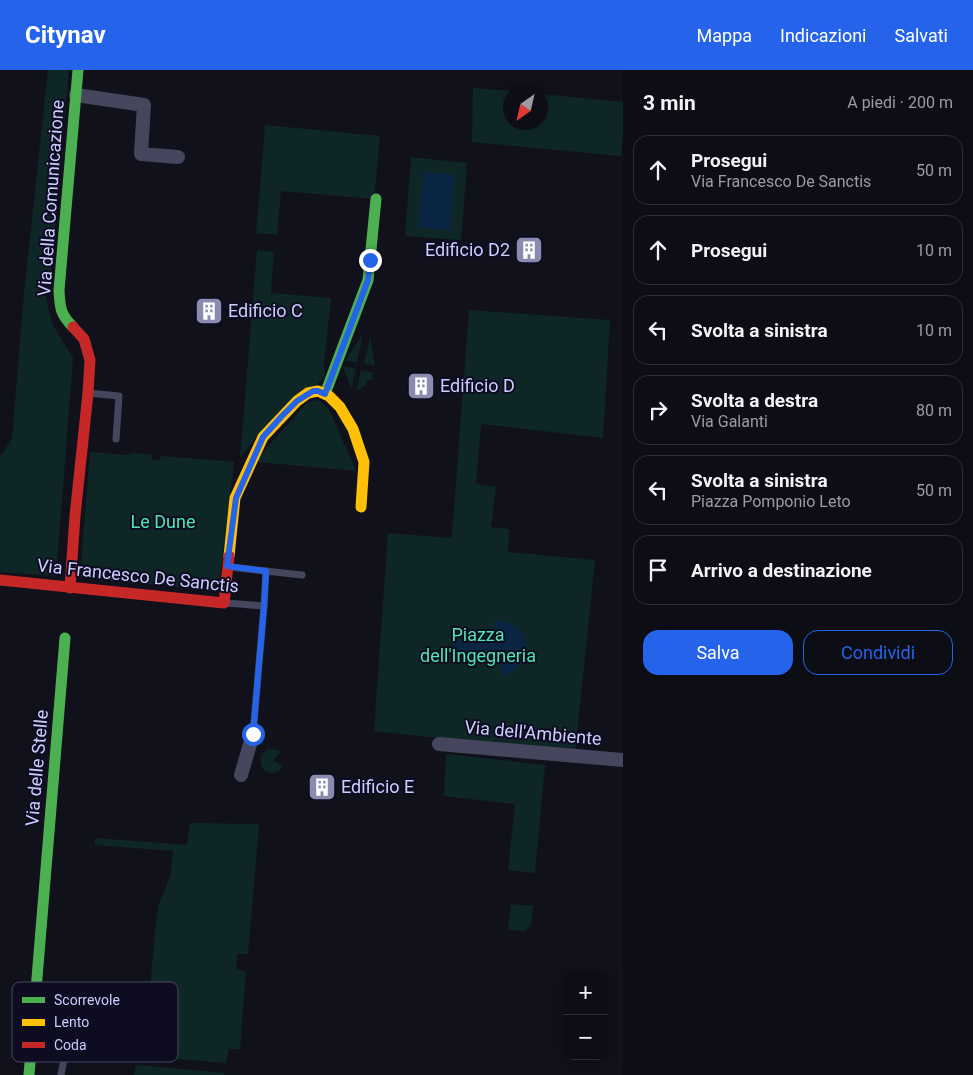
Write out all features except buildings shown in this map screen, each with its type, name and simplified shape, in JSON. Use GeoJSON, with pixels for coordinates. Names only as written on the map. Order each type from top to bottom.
{"type":"FeatureCollection","features":[{"type":"Feature","properties":{"kind":"street","name":"Via della Comunicazione"},"geometry":{"type":"LineString","coordinates":[[70,588],[90,360],[84,339],[67,321],[60,308],[59,290],[78,70]]}},
{"type":"Feature","properties":{"kind":"street"},"geometry":{"type":"LineString","coordinates":[[76,95],[144,105],[141,154],[178,157]]}},
{"type":"Feature","properties":{"kind":"street"},"geometry":{"type":"LineString","coordinates":[[325,394],[368,280],[376,199]]}},
{"type":"Feature","properties":{"kind":"street"},"geometry":{"type":"LineString","coordinates":[[224,603],[236,498],[263,437],[297,401],[313,391],[318,391],[333,399],[346,415],[353,430],[364,462],[361,507]]}},
{"type":"Feature","properties":{"kind":"street","name":"Via Francesco De Sanctis"},"geometry":{"type":"LineString","coordinates":[[0,580],[224,603]]}},
{"type":"Feature","properties":{"kind":"street","name":"Via delle Stelle"},"geometry":{"type":"LineString","coordinates":[[37,982],[65,638]]}},
{"type":"Feature","properties":{"kind":"street"},"geometry":{"type":"LineString","coordinates":[[241,775],[253,734]]}},
{"type":"Feature","properties":{"kind":"street","name":"Via dell'Ambiente"},"geometry":{"type":"LineString","coordinates":[[439,744],[623,760]]}},
{"type":"Feature","properties":{"kind":"street","name":"Via delle Stelle"},"geometry":{"type":"LineString","coordinates":[[29,1075],[30,1062]]}},
{"type":"Feature","properties":{"kind":"lane"},"geometry":{"type":"LineString","coordinates":[[88,393],[119,396],[116,439]]}},
{"type":"Feature","properties":{"kind":"lane"},"geometry":{"type":"LineString","coordinates":[[227,566],[302,575]]}},
{"type":"Feature","properties":{"kind":"lane"},"geometry":{"type":"LineString","coordinates":[[253,734],[266,571]]}},
{"type":"Feature","properties":{"kind":"lane","name":"Via Francesco De Sanctis"},"geometry":{"type":"LineString","coordinates":[[224,603],[264,606]]}},
{"type":"Feature","properties":{"kind":"lane"},"geometry":{"type":"LineString","coordinates":[[61,1075],[63,1062]]}},
{"type":"Feature","properties":{"kind":"green space"},"geometry":{"type":"Polygon","coordinates":[[[48,70],[69,70],[50,285],[42,284],[40,291],[45,291],[54,327],[73,358],[56,576],[0,572],[0,457],[12,439],[24,294],[48,70]]]}},
{"type":"Feature","properties":{"kind":"green space"},"geometry":{"type":"Polygon","coordinates":[[[473,88],[503,90],[503,130],[548,130],[548,95],[623,102],[621,156],[472,142],[473,88]]]}},
{"type":"Feature","properties":{"kind":"green space"},"geometry":{"type":"Polygon","coordinates":[[[265,125],[380,136],[374,199],[281,191],[277,235],[256,233],[265,125]]]}},
{"type":"Feature","properties":{"kind":"green space"},"geometry":{"type":"Polygon","coordinates":[[[411,157],[467,163],[461,240],[405,236],[411,157]]]}},
{"type":"Feature","properties":{"kind":"green space"},"geometry":{"type":"Polygon","coordinates":[[[257,250],[274,252],[271,293],[331,298],[324,364],[325,375],[322,380],[258,435],[240,458],[257,250]]]}},
{"type":"Feature","properties":{"kind":"green space","name":"Piazza dell'Ingegneria"},"geometry":{"type":"Polygon","coordinates":[[[469,310],[610,320],[603,438],[481,424],[476,484],[496,487],[491,527],[509,529],[508,552],[595,560],[575,753],[374,731],[388,533],[451,538],[469,310]]]}},
{"type":"Feature","properties":{"kind":"green space"},"geometry":{"type":"Polygon","coordinates":[[[363,334],[357,362],[345,361],[363,334]]]}},
{"type":"Feature","properties":{"kind":"green space"},"geometry":{"type":"Polygon","coordinates":[[[370,337],[375,366],[364,364],[370,337]]]}},
{"type":"Feature","properties":{"kind":"green space"},"geometry":{"type":"Polygon","coordinates":[[[343,366],[356,369],[351,389],[343,366]]]}},
{"type":"Feature","properties":{"kind":"green space"},"geometry":{"type":"Polygon","coordinates":[[[361,370],[373,372],[372,380],[367,380],[367,384],[356,391],[361,370]]]}},
{"type":"Feature","properties":{"kind":"green space"},"geometry":{"type":"Polygon","coordinates":[[[318,400],[329,409],[356,471],[257,462],[262,453],[307,403],[318,400]]]}},
{"type":"Feature","properties":{"kind":"green space","name":"Le Dune"},"geometry":{"type":"Polygon","coordinates":[[[90,452],[152,455],[152,460],[160,460],[161,456],[234,462],[220,578],[217,584],[208,590],[80,577],[90,452]]]}},
{"type":"Feature","properties":{"kind":"green space"},"geometry":{"type":"Polygon","coordinates":[[[269,749],[281,752],[273,761],[283,766],[278,772],[268,773],[261,765],[263,754],[269,749]]]}},
{"type":"Feature","properties":{"kind":"green space"},"geometry":{"type":"Polygon","coordinates":[[[446,754],[545,765],[535,873],[508,870],[515,804],[444,796],[446,754]]]}},
{"type":"Feature","properties":{"kind":"green space"},"geometry":{"type":"Polygon","coordinates":[[[190,823],[259,824],[248,954],[237,954],[236,969],[246,971],[240,1049],[229,1049],[226,1063],[178,1059],[178,982],[151,982],[156,921],[159,904],[171,873],[173,851],[95,845],[95,838],[187,845],[190,823]]]}},
{"type":"Feature","properties":{"kind":"green space"},"geometry":{"type":"Polygon","coordinates":[[[511,904],[533,906],[531,925],[525,931],[508,930],[511,904]]]}},
{"type":"Feature","properties":{"kind":"green space"},"geometry":{"type":"Polygon","coordinates":[[[136,1065],[225,1073],[224,1075],[134,1075],[136,1065]]]}},
{"type":"Feature","properties":{"kind":"water"},"geometry":{"type":"Polygon","coordinates":[[[424,172],[454,175],[450,230],[418,227],[424,172]]]}},
{"type":"Feature","properties":{"kind":"water"},"geometry":{"type":"Polygon","coordinates":[[[494,621],[507,622],[517,627],[523,635],[526,644],[526,654],[522,664],[514,671],[503,676],[499,653],[455,651],[454,640],[497,642],[494,621]]]}},
{"type":"Feature","properties":{"kind":"traffic: fast"},"geometry":{"type":"LineString","coordinates":[[73,327],[61,310],[59,290],[78,70]]}},
{"type":"Feature","properties":{"kind":"traffic: fast"},"geometry":{"type":"LineString","coordinates":[[325,394],[368,280],[376,199]]}},
{"type":"Feature","properties":{"kind":"traffic: fast"},"geometry":{"type":"LineString","coordinates":[[37,982],[65,638]]}},
{"type":"Feature","properties":{"kind":"traffic: fast"},"geometry":{"type":"LineString","coordinates":[[29,1075],[30,1062]]}},
{"type":"Feature","properties":{"kind":"traffic: slow"},"geometry":{"type":"LineString","coordinates":[[229,556],[235,498],[263,437],[297,401],[308,393],[318,391],[329,396],[340,407],[353,429],[364,462],[361,507]]}},
{"type":"Feature","properties":{"kind":"traffic: jam"},"geometry":{"type":"LineString","coordinates":[[70,588],[90,360],[84,339],[73,327]]}},
{"type":"Feature","properties":{"kind":"traffic: jam"},"geometry":{"type":"LineString","coordinates":[[0,580],[224,603],[229,556]]}},
{"type":"Feature","properties":{"kind":"place","name":"Edificio D2"},"geometry":{"type":"Point","coordinates":[529,250]}},
{"type":"Feature","properties":{"kind":"place","name":"Edificio C"},"geometry":{"type":"Point","coordinates":[209,311]}},
{"type":"Feature","properties":{"kind":"place","name":"Edificio D"},"geometry":{"type":"Point","coordinates":[421,386]}},
{"type":"Feature","properties":{"kind":"place","name":"Edificio E"},"geometry":{"type":"Point","coordinates":[322,787]}},
{"type":"Feature","properties":{"kind":"route"},"geometry":{"type":"LineString","coordinates":[[253,734],[266,571],[227,566],[236,498],[263,437],[270,428],[297,401],[308,393],[318,391],[325,394],[368,280],[370,260]]}}]}
